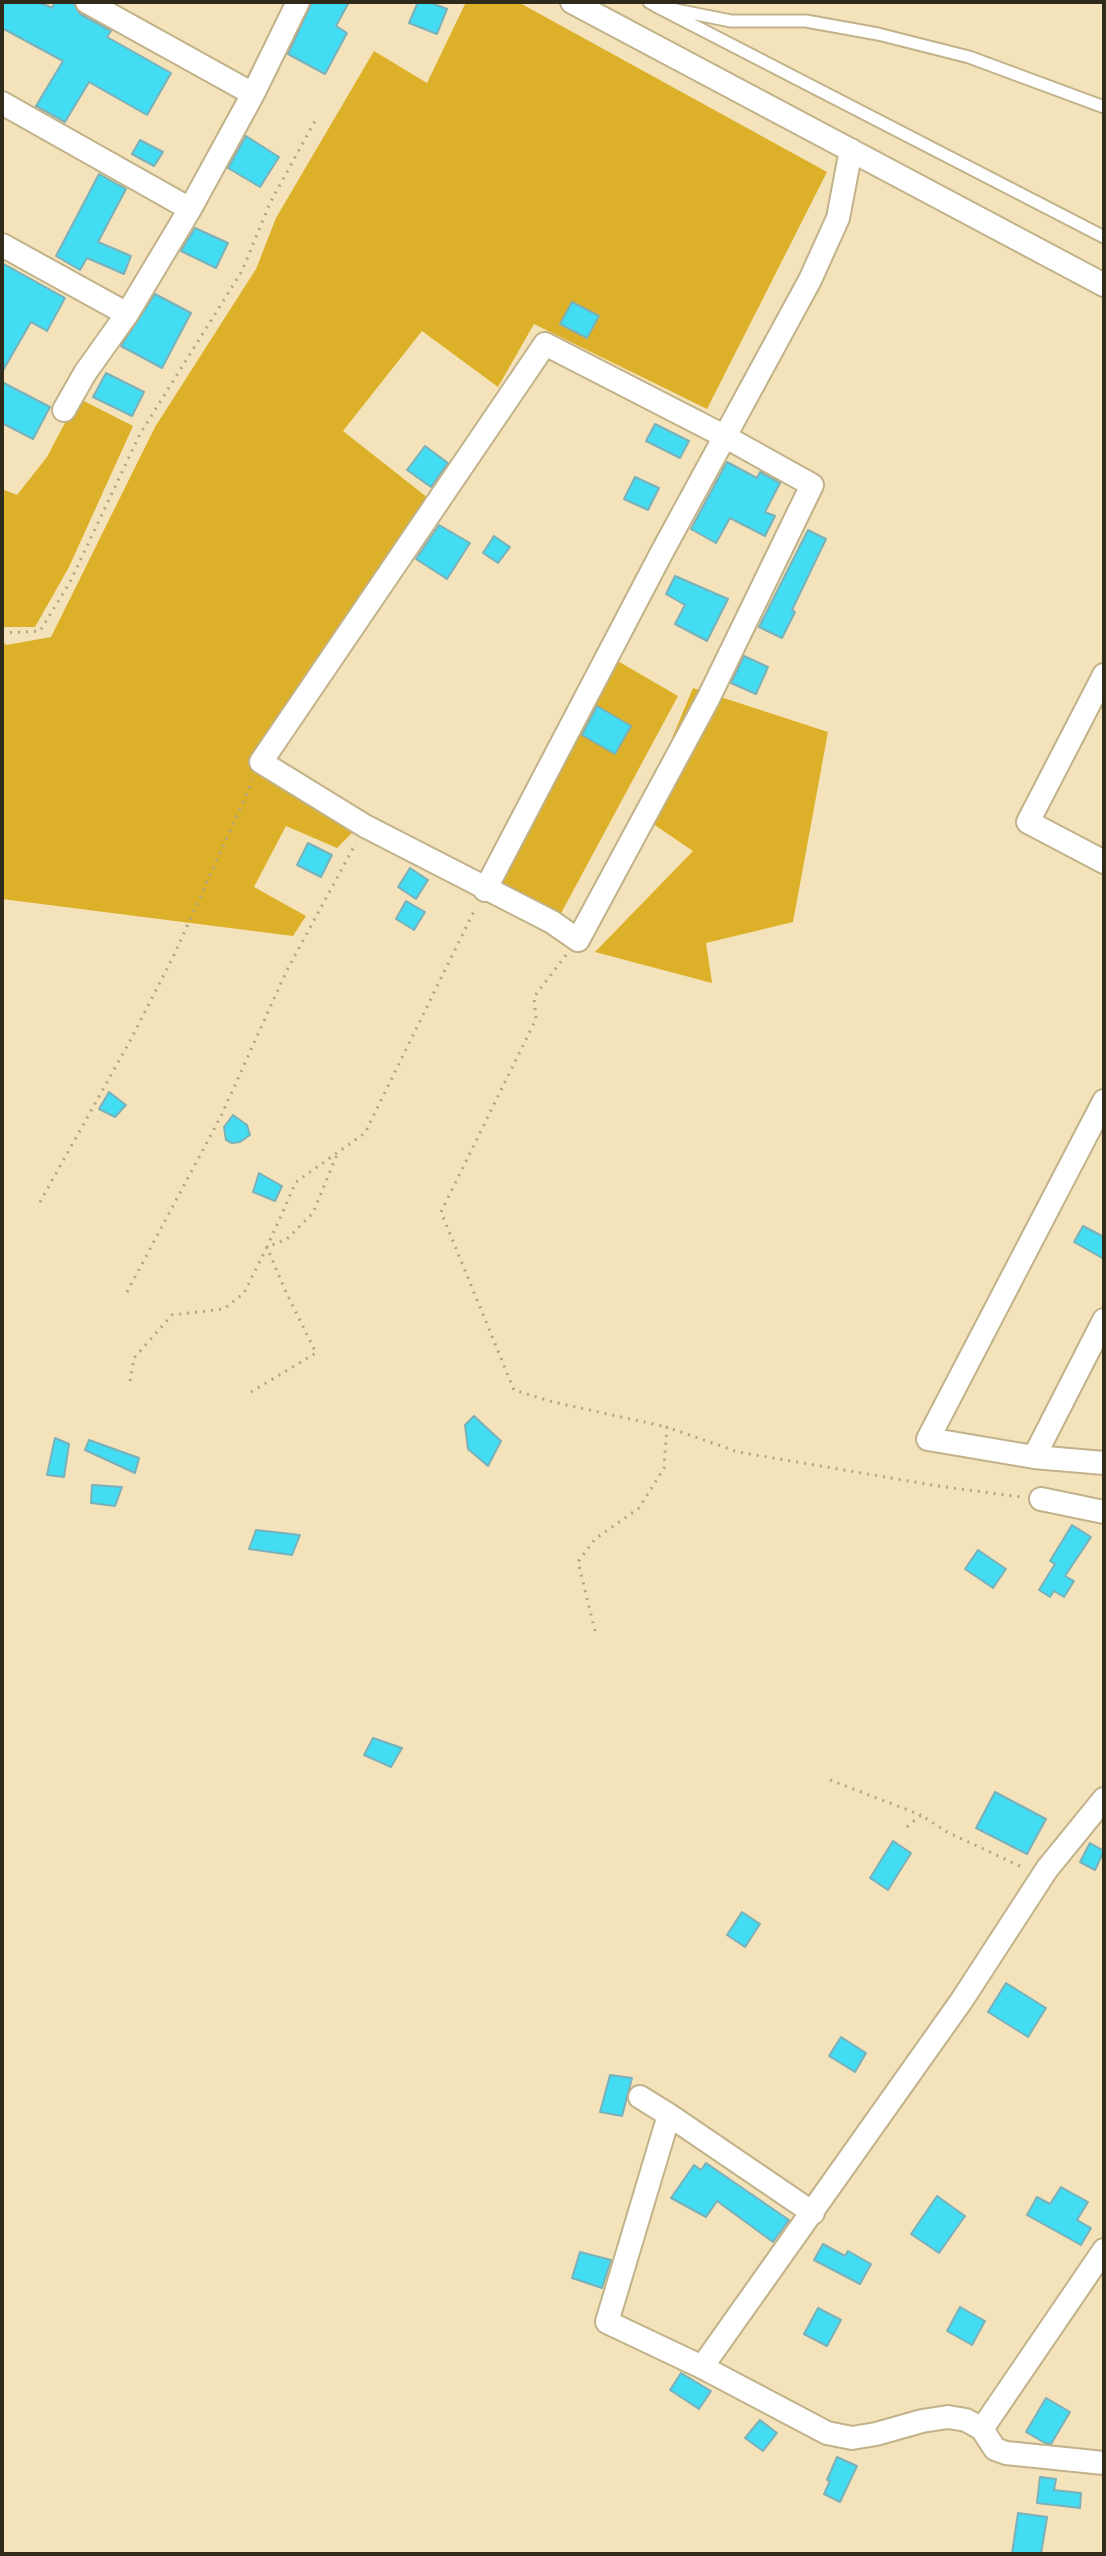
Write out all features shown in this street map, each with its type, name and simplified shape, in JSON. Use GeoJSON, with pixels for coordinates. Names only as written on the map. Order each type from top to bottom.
{"type":"FeatureCollection","features":[{"type":"Feature","properties":{"kind":"street"},"geometry":{"type":"LineString","coordinates":[[87,2],[253,94]]}},
{"type":"Feature","properties":{"kind":"street"},"geometry":{"type":"LineString","coordinates":[[64,410],[190,209],[253,94],[298,2]]}},
{"type":"Feature","properties":{"kind":"street"},"geometry":{"type":"LineString","coordinates":[[572,2],[1104,285]]}},
{"type":"Feature","properties":{"kind":"street"},"geometry":{"type":"LineString","coordinates":[[2,103],[190,209]]}},
{"type":"Feature","properties":{"kind":"street"},"geometry":{"type":"LineString","coordinates":[[485,890],[724,436],[810,280],[838,218],[851,150]]}},
{"type":"Feature","properties":{"kind":"street"},"geometry":{"type":"LineString","coordinates":[[2,245],[127,314]]}},
{"type":"Feature","properties":{"kind":"street"},"geometry":{"type":"LineString","coordinates":[[545,344],[724,436],[812,485],[708,699],[578,940],[552,922],[365,826],[261,762],[545,344]]}},
{"type":"Feature","properties":{"kind":"street"},"geometry":{"type":"LineString","coordinates":[[1104,675],[1028,822],[1104,862]]}},
{"type":"Feature","properties":{"kind":"street"},"geometry":{"type":"LineString","coordinates":[[1104,1101],[928,1439],[1034,1457],[1104,1463]]}},
{"type":"Feature","properties":{"kind":"street"},"geometry":{"type":"LineString","coordinates":[[1034,1457],[1104,1320]]}},
{"type":"Feature","properties":{"kind":"street"},"geometry":{"type":"LineString","coordinates":[[1041,1499],[1104,1512]]}},
{"type":"Feature","properties":{"kind":"street"},"geometry":{"type":"LineString","coordinates":[[702,2367],[962,2000],[1047,1869],[1104,1799]]}},
{"type":"Feature","properties":{"kind":"street"},"geometry":{"type":"LineString","coordinates":[[640,2097],[813,2213]]}},
{"type":"Feature","properties":{"kind":"street"},"geometry":{"type":"LineString","coordinates":[[669,2115],[607,2322],[702,2367],[827,2433],[852,2438],[948,2417],[966,2420],[982,2429],[995,2449],[1006,2453],[1104,2463]]}},
{"type":"Feature","properties":{"kind":"street"},"geometry":{"type":"LineString","coordinates":[[982,2429],[1104,2250]]}},
{"type":"Feature","properties":{"kind":"lane"},"geometry":{"type":"LineString","coordinates":[[652,4],[731,21],[806,21],[878,34],[969,57],[1104,107]]}},
{"type":"Feature","properties":{"kind":"lane"},"geometry":{"type":"LineString","coordinates":[[652,4],[1104,237]]}},
{"type":"Feature","properties":{"kind":"path"},"geometry":{"type":"LineString","coordinates":[[2,633],[40,631],[70,582],[140,434],[242,271],[270,203],[315,121]]}},
{"type":"Feature","properties":{"kind":"path"},"geometry":{"type":"LineString","coordinates":[[40,1202],[174,955],[261,762]]}},
{"type":"Feature","properties":{"kind":"path"},"geometry":{"type":"LineString","coordinates":[[127,1292],[221,1116],[287,970],[365,826]]}},
{"type":"Feature","properties":{"kind":"path"},"geometry":{"type":"LineString","coordinates":[[130,1381],[134,1358],[172,1315],[224,1309],[244,1293],[296,1182],[365,1133],[485,890]]}},
{"type":"Feature","properties":{"kind":"path"},"geometry":{"type":"LineString","coordinates":[[578,940],[534,997],[536,1019],[441,1212],[514,1390],[553,1402],[667,1427],[738,1452],[938,1486],[1041,1499]]}},
{"type":"Feature","properties":{"kind":"path"},"geometry":{"type":"LineString","coordinates":[[267,1247],[287,1239],[313,1213],[338,1152]]}},
{"type":"Feature","properties":{"kind":"path"},"geometry":{"type":"LineString","coordinates":[[251,1392],[316,1353],[267,1247]]}},
{"type":"Feature","properties":{"kind":"path"},"geometry":{"type":"LineString","coordinates":[[595,1631],[578,1562],[595,1539],[639,1508],[664,1468],[667,1427]]}},
{"type":"Feature","properties":{"kind":"path"},"geometry":{"type":"LineString","coordinates":[[830,1780],[921,1815],[947,1832],[1028,1869],[1047,1869]]}},
{"type":"Feature","properties":{"kind":"path"},"geometry":{"type":"LineString","coordinates":[[907,1827],[921,1815]]}},
{"type":"Feature","properties":{"kind":"shaded area"},"geometry":{"type":"Polygon","coordinates":[[[466,2],[518,2],[827,172],[707,409],[534,324],[498,387],[422,331],[343,431],[428,498],[252,758],[355,830],[337,848],[286,826],[254,887],[306,916],[293,936],[2,899],[2,642],[7,645],[51,637],[155,427],[256,269],[276,218],[374,51],[427,83],[466,2]]]}},
{"type":"Feature","properties":{"kind":"shaded area"},"geometry":{"type":"Polygon","coordinates":[[[78,398],[133,426],[69,567],[35,627],[5,627],[2,626],[2,489],[17,495],[47,457],[78,398]]]}},
{"type":"Feature","properties":{"kind":"shaded area"},"geometry":{"type":"Polygon","coordinates":[[[597,649],[678,696],[559,917],[483,878],[597,649]]]}},
{"type":"Feature","properties":{"kind":"shaded area"},"geometry":{"type":"Polygon","coordinates":[[[693,688],[828,732],[793,922],[706,943],[712,983],[595,952],[693,851],[640,815],[693,688]]]}},
{"type":"Feature","properties":{"kind":"building"},"geometry":{"type":"Polygon","coordinates":[[[2,2],[39,2],[52,8],[55,2],[73,2],[80,14],[111,31],[107,37],[171,73],[147,115],[89,82],[65,122],[36,106],[63,61],[2,28],[2,2]]]}},
{"type":"Feature","properties":{"kind":"building"},"geometry":{"type":"Polygon","coordinates":[[[312,2],[349,2],[336,26],[347,33],[325,74],[288,54],[312,2]]]}},
{"type":"Feature","properties":{"kind":"building"},"geometry":{"type":"Polygon","coordinates":[[[418,2],[429,2],[447,9],[437,34],[409,23],[418,2]]]}},
{"type":"Feature","properties":{"kind":"building"},"geometry":{"type":"Polygon","coordinates":[[[246,136],[279,157],[260,187],[228,168],[246,136]]]}},
{"type":"Feature","properties":{"kind":"building"},"geometry":{"type":"Polygon","coordinates":[[[140,140],[163,152],[154,166],[132,154],[140,140]]]}},
{"type":"Feature","properties":{"kind":"building"},"geometry":{"type":"Polygon","coordinates":[[[99,174],[126,189],[98,242],[131,256],[124,274],[87,258],[80,270],[56,256],[99,174]]]}},
{"type":"Feature","properties":{"kind":"building"},"geometry":{"type":"Polygon","coordinates":[[[195,228],[228,243],[216,268],[181,251],[195,228]]]}},
{"type":"Feature","properties":{"kind":"building"},"geometry":{"type":"Polygon","coordinates":[[[2,263],[65,298],[47,331],[31,322],[2,372],[2,263]]]}},
{"type":"Feature","properties":{"kind":"building"},"geometry":{"type":"Polygon","coordinates":[[[155,294],[191,313],[162,368],[121,346],[155,294]]]}},
{"type":"Feature","properties":{"kind":"building"},"geometry":{"type":"Polygon","coordinates":[[[572,302],[599,316],[587,338],[560,324],[572,302]]]}},
{"type":"Feature","properties":{"kind":"building"},"geometry":{"type":"Polygon","coordinates":[[[106,373],[144,392],[132,416],[93,397],[106,373]]]}},
{"type":"Feature","properties":{"kind":"building"},"geometry":{"type":"Polygon","coordinates":[[[2,382],[50,407],[33,439],[2,423],[2,382]]]}},
{"type":"Feature","properties":{"kind":"building"},"geometry":{"type":"Polygon","coordinates":[[[655,424],[689,441],[680,458],[646,441],[655,424]]]}},
{"type":"Feature","properties":{"kind":"building"},"geometry":{"type":"Polygon","coordinates":[[[425,446],[448,463],[431,487],[407,470],[425,446]]]}},
{"type":"Feature","properties":{"kind":"building"},"geometry":{"type":"Polygon","coordinates":[[[727,462],[757,478],[760,472],[780,483],[765,512],[775,516],[765,536],[730,518],[716,543],[691,529],[727,462]]]}},
{"type":"Feature","properties":{"kind":"building"},"geometry":{"type":"Polygon","coordinates":[[[635,477],[659,488],[648,510],[624,499],[635,477]]]}},
{"type":"Feature","properties":{"kind":"building"},"geometry":{"type":"Polygon","coordinates":[[[439,525],[470,543],[447,579],[416,559],[439,525]]]}},
{"type":"Feature","properties":{"kind":"building"},"geometry":{"type":"Polygon","coordinates":[[[808,530],[826,539],[782,638],[759,627],[808,530]]]}},
{"type":"Feature","properties":{"kind":"building"},"geometry":{"type":"Polygon","coordinates":[[[494,536],[510,547],[498,563],[483,553],[494,536]]]}},
{"type":"Feature","properties":{"kind":"building"},"geometry":{"type":"Polygon","coordinates":[[[675,576],[728,599],[707,641],[675,624],[685,605],[666,594],[675,576]]]}},
{"type":"Feature","properties":{"kind":"building"},"geometry":{"type":"Polygon","coordinates":[[[744,656],[768,667],[756,694],[731,683],[744,656]]]}},
{"type":"Feature","properties":{"kind":"building"},"geometry":{"type":"Polygon","coordinates":[[[597,706],[631,726],[615,754],[582,735],[597,706]]]}},
{"type":"Feature","properties":{"kind":"building"},"geometry":{"type":"Polygon","coordinates":[[[308,843],[332,855],[321,877],[297,865],[308,843]]]}},
{"type":"Feature","properties":{"kind":"building"},"geometry":{"type":"Polygon","coordinates":[[[410,868],[428,880],[416,899],[398,887],[410,868]]]}},
{"type":"Feature","properties":{"kind":"building"},"geometry":{"type":"Polygon","coordinates":[[[406,901],[425,912],[414,930],[396,919],[406,901]]]}},
{"type":"Feature","properties":{"kind":"building"},"geometry":{"type":"Polygon","coordinates":[[[109,1092],[126,1105],[115,1117],[99,1109],[109,1092]]]}},
{"type":"Feature","properties":{"kind":"building"},"geometry":{"type":"Polygon","coordinates":[[[233,1115],[247,1125],[250,1135],[232,1143],[226,1140],[224,1127],[233,1115]]]}},
{"type":"Feature","properties":{"kind":"building"},"geometry":{"type":"Polygon","coordinates":[[[259,1173],[282,1186],[275,1201],[253,1192],[259,1173]]]}},
{"type":"Feature","properties":{"kind":"building"},"geometry":{"type":"Polygon","coordinates":[[[1083,1226],[1104,1237],[1104,1259],[1074,1242],[1083,1226]]]}},
{"type":"Feature","properties":{"kind":"building"},"geometry":{"type":"Polygon","coordinates":[[[474,1416],[501,1441],[488,1466],[468,1449],[465,1425],[474,1416]]]}},
{"type":"Feature","properties":{"kind":"building"},"geometry":{"type":"Polygon","coordinates":[[[55,1438],[69,1444],[64,1477],[47,1475],[55,1438]]]}},
{"type":"Feature","properties":{"kind":"building"},"geometry":{"type":"Polygon","coordinates":[[[89,1440],[139,1458],[135,1473],[85,1450],[89,1440]]]}},
{"type":"Feature","properties":{"kind":"building"},"geometry":{"type":"Polygon","coordinates":[[[92,1485],[122,1487],[115,1506],[91,1503],[92,1485]]]}},
{"type":"Feature","properties":{"kind":"building"},"geometry":{"type":"Polygon","coordinates":[[[1072,1525],[1091,1537],[1065,1576],[1074,1581],[1064,1597],[1054,1591],[1050,1597],[1039,1590],[1055,1564],[1050,1561],[1072,1525]]]}},
{"type":"Feature","properties":{"kind":"building"},"geometry":{"type":"Polygon","coordinates":[[[256,1530],[300,1535],[292,1555],[249,1549],[256,1530]]]}},
{"type":"Feature","properties":{"kind":"building"},"geometry":{"type":"Polygon","coordinates":[[[978,1550],[1006,1569],[993,1588],[965,1569],[978,1550]]]}},
{"type":"Feature","properties":{"kind":"building"},"geometry":{"type":"Polygon","coordinates":[[[373,1738],[402,1748],[391,1767],[364,1755],[373,1738]]]}},
{"type":"Feature","properties":{"kind":"building"},"geometry":{"type":"Polygon","coordinates":[[[995,1792],[1046,1819],[1027,1854],[976,1828],[995,1792]]]}},
{"type":"Feature","properties":{"kind":"building"},"geometry":{"type":"Polygon","coordinates":[[[893,1841],[911,1853],[888,1890],[870,1878],[893,1841]]]}},
{"type":"Feature","properties":{"kind":"building"},"geometry":{"type":"Polygon","coordinates":[[[1090,1843],[1104,1851],[1095,1870],[1080,1862],[1090,1843]]]}},
{"type":"Feature","properties":{"kind":"building"},"geometry":{"type":"Polygon","coordinates":[[[742,1912],[760,1924],[745,1947],[727,1935],[742,1912]]]}},
{"type":"Feature","properties":{"kind":"building"},"geometry":{"type":"Polygon","coordinates":[[[1006,1983],[1046,2008],[1028,2037],[988,2012],[1006,1983]]]}},
{"type":"Feature","properties":{"kind":"building"},"geometry":{"type":"Polygon","coordinates":[[[841,2037],[866,2053],[855,2072],[829,2056],[841,2037]]]}},
{"type":"Feature","properties":{"kind":"building"},"geometry":{"type":"Polygon","coordinates":[[[610,2075],[632,2078],[622,2116],[600,2112],[610,2075]]]}},
{"type":"Feature","properties":{"kind":"building"},"geometry":{"type":"Polygon","coordinates":[[[706,2163],[789,2220],[773,2242],[717,2201],[706,2217],[671,2198],[694,2165],[701,2170],[706,2163]]]}},
{"type":"Feature","properties":{"kind":"building"},"geometry":{"type":"Polygon","coordinates":[[[1061,2187],[1088,2202],[1077,2220],[1091,2228],[1081,2245],[1027,2215],[1037,2197],[1050,2204],[1061,2187]]]}},
{"type":"Feature","properties":{"kind":"building"},"geometry":{"type":"Polygon","coordinates":[[[937,2196],[965,2216],[939,2253],[911,2234],[937,2196]]]}},
{"type":"Feature","properties":{"kind":"building"},"geometry":{"type":"Polygon","coordinates":[[[823,2244],[845,2256],[848,2251],[871,2264],[860,2284],[814,2260],[823,2244]]]}},
{"type":"Feature","properties":{"kind":"building"},"geometry":{"type":"Polygon","coordinates":[[[580,2252],[611,2260],[602,2288],[572,2278],[580,2252]]]}},
{"type":"Feature","properties":{"kind":"building"},"geometry":{"type":"Polygon","coordinates":[[[960,2307],[985,2321],[972,2345],[947,2331],[960,2307]]]}},
{"type":"Feature","properties":{"kind":"building"},"geometry":{"type":"Polygon","coordinates":[[[818,2308],[841,2320],[827,2346],[804,2334],[818,2308]]]}},
{"type":"Feature","properties":{"kind":"building"},"geometry":{"type":"Polygon","coordinates":[[[681,2373],[711,2391],[699,2409],[670,2390],[681,2373]]]}},
{"type":"Feature","properties":{"kind":"building"},"geometry":{"type":"Polygon","coordinates":[[[1046,2398],[1070,2412],[1051,2444],[1026,2432],[1046,2398]]]}},
{"type":"Feature","properties":{"kind":"building"},"geometry":{"type":"Polygon","coordinates":[[[760,2420],[777,2433],[763,2451],[745,2438],[760,2420]]]}},
{"type":"Feature","properties":{"kind":"building"},"geometry":{"type":"Polygon","coordinates":[[[837,2457],[857,2466],[840,2502],[824,2494],[837,2457]]]}},
{"type":"Feature","properties":{"kind":"building"},"geometry":{"type":"Polygon","coordinates":[[[1040,2477],[1056,2479],[1054,2490],[1081,2493],[1080,2508],[1037,2503],[1040,2477]]]}},
{"type":"Feature","properties":{"kind":"building"},"geometry":{"type":"Polygon","coordinates":[[[1018,2513],[1047,2517],[1041,2554],[1012,2554],[1018,2513]]]}}]}
